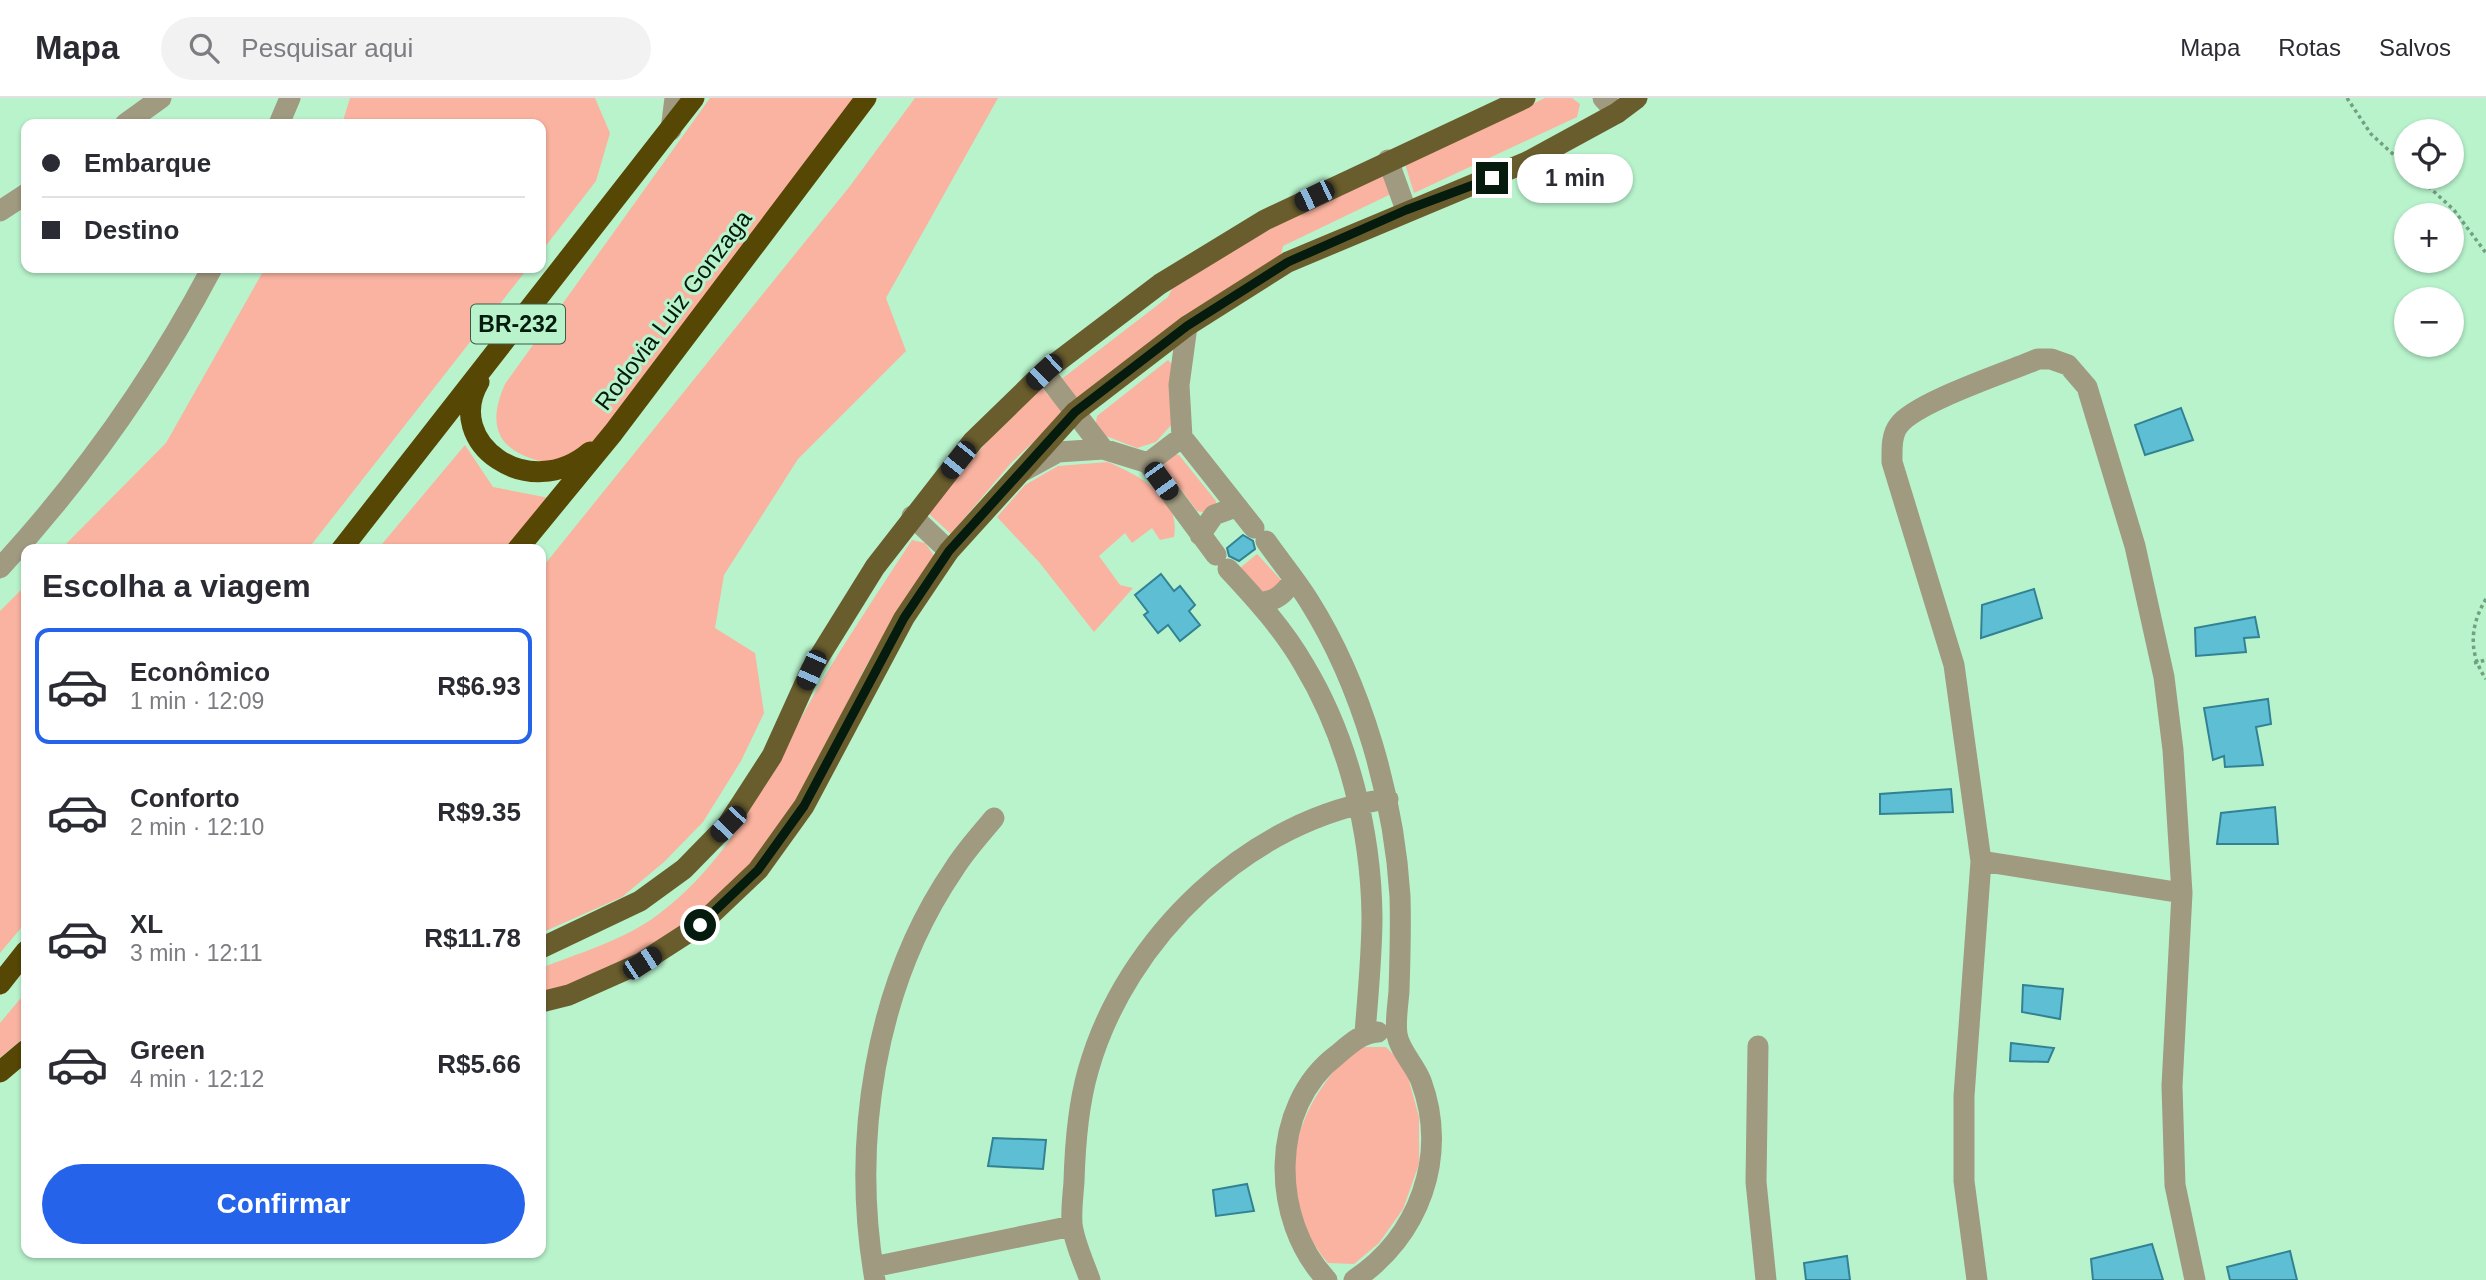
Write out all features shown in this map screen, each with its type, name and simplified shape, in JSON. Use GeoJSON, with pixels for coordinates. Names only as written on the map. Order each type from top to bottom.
{"type":"FeatureCollection","features":[{"type":"Feature","properties":{"kind":"highway","name":"BR-232"},"geometry":{"type":"LineString","coordinates":[[346,544],[694,98]]}},
{"type":"Feature","properties":{"kind":"highway","name":"Rodovia Luiz Gonzaga"},"geometry":{"type":"LineString","coordinates":[[522,544],[613,433],[866,98]]}},
{"type":"Feature","properties":{"kind":"highway"},"geometry":{"type":"LineString","coordinates":[[504,342],[474,390],[471,405],[474,426],[484,445],[499,461],[518,470],[539,474],[561,470],[580,461],[613,433]]}},
{"type":"Feature","properties":{"kind":"highway"},"geometry":{"type":"LineString","coordinates":[[0,984],[21,957]]}},
{"type":"Feature","properties":{"kind":"highway"},"geometry":{"type":"LineString","coordinates":[[0,1072],[21,1054]]}},
{"type":"Feature","properties":{"kind":"main road"},"geometry":{"type":"LineString","coordinates":[[546,946],[640,901],[684,869],[728,824],[772,756],[811,670],[874,567],[973,441],[1044,372],[1107,322],[1172,277],[1265,220],[1525,98]]}},
{"type":"Feature","properties":{"kind":"main road"},"geometry":{"type":"LineString","coordinates":[[546,1001],[569,996],[642,963],[700,925],[758,870],[804,806],[904,618],[949,551],[1075,412],[1187,326],[1288,262],[1406,210],[1527,162],[1610,105],[1637,98]]}},
{"type":"Feature","properties":{"kind":"street"},"geometry":{"type":"LineString","coordinates":[[132,119],[161,98]]}},
{"type":"Feature","properties":{"kind":"street"},"geometry":{"type":"LineString","coordinates":[[281,119],[290,98]]}},
{"type":"Feature","properties":{"kind":"street"},"geometry":{"type":"LineString","coordinates":[[671,130],[675,98]]}},
{"type":"Feature","properties":{"kind":"street"},"geometry":{"type":"LineString","coordinates":[[1388,160],[1406,210]]}},
{"type":"Feature","properties":{"kind":"street"},"geometry":{"type":"LineString","coordinates":[[0,211],[21,197]]}},
{"type":"Feature","properties":{"kind":"street"},"geometry":{"type":"LineString","coordinates":[[21,544],[59,501],[124,414],[168,347],[209,273]]}},
{"type":"Feature","properties":{"kind":"street"},"geometry":{"type":"LineString","coordinates":[[1187,326],[1179,385],[1182,437],[1260,534],[1310,602],[1368,728],[1388,799],[1400,894],[1397,1035],[1421,1080],[1428,1111],[1430,1163],[1416,1208],[1403,1235],[1354,1280]]}},
{"type":"Feature","properties":{"kind":"street"},"geometry":{"type":"LineString","coordinates":[[1977,1280],[1964,1181],[1964,1096],[1981,861],[1969,755],[1954,665],[1892,462],[1892,442],[1898,425],[1916,411],[2038,359],[2052,359],[2068,365],[2087,387],[2135,546],[2164,677],[2182,893],[2172,1098],[2175,1185],[2195,1280]]}},
{"type":"Feature","properties":{"kind":"street"},"geometry":{"type":"LineString","coordinates":[[1044,372],[1103,449]]}},
{"type":"Feature","properties":{"kind":"street"},"geometry":{"type":"LineString","coordinates":[[1148,463],[1182,437]]}},
{"type":"Feature","properties":{"kind":"street"},"geometry":{"type":"LineString","coordinates":[[1014,477],[1058,452],[1103,449],[1148,463],[1200,535],[1259,602],[1304,665],[1328,713],[1356,803],[1368,858],[1372,916],[1366,1033]]}},
{"type":"Feature","properties":{"kind":"street"},"geometry":{"type":"LineString","coordinates":[[1200,535],[1214,515],[1236,507]]}},
{"type":"Feature","properties":{"kind":"street"},"geometry":{"type":"LineString","coordinates":[[912,516],[949,551]]}},
{"type":"Feature","properties":{"kind":"street"},"geometry":{"type":"LineString","coordinates":[[0,568],[21,544]]}},
{"type":"Feature","properties":{"kind":"street"},"geometry":{"type":"LineString","coordinates":[[1259,602],[1270,602],[1281,596],[1294,579]]}},
{"type":"Feature","properties":{"kind":"street"},"geometry":{"type":"LineString","coordinates":[[1090,1280],[1072,1226],[1075,1148],[1088,1071],[1124,988],[1141,961],[1185,908],[1231,867],[1277,835],[1314,816],[1356,803],[1388,799]]}},
{"type":"Feature","properties":{"kind":"street"},"geometry":{"type":"LineString","coordinates":[[994,818],[954,868],[924,919],[889,1012],[873,1086],[866,1141],[865,1183],[874,1274],[1072,1226]]}},
{"type":"Feature","properties":{"kind":"street"},"geometry":{"type":"LineString","coordinates":[[1981,861],[2182,893]]}},
{"type":"Feature","properties":{"kind":"street"},"geometry":{"type":"LineString","coordinates":[[1326,1280],[1318,1271],[1293,1224],[1286,1194],[1284,1159],[1304,1089],[1324,1065],[1366,1033],[1384,1031],[1397,1035]]}},
{"type":"Feature","properties":{"kind":"street"},"geometry":{"type":"LineString","coordinates":[[1758,1046],[1756,1182],[1766,1280]]}},
{"type":"Feature","properties":{"kind":"path"},"geometry":{"type":"LineString","coordinates":[[2347,98],[2371,134],[2394,155]]}},
{"type":"Feature","properties":{"kind":"path"},"geometry":{"type":"LineString","coordinates":[[2431,189],[2454,210],[2486,253]]}},
{"type":"Feature","properties":{"kind":"path"},"geometry":{"type":"LineString","coordinates":[[2486,599],[2472,626],[2474,663],[2486,678]]}},
{"type":"Feature","properties":{"kind":"path"},"geometry":{"type":"LineString","coordinates":[[2474,663],[2486,660]]}},
{"type":"Feature","properties":{"kind":"shaded area"},"geometry":{"type":"Polygon","coordinates":[[[350,98],[595,98],[610,133],[596,181],[546,246],[546,119],[344,119],[350,98]]]}},
{"type":"Feature","properties":{"kind":"shaded area"},"geometry":{"type":"Polygon","coordinates":[[[710,98],[867,98],[592,444],[556,465],[524,456],[504,441],[498,430],[496,417],[505,384],[710,98]]]}},
{"type":"Feature","properties":{"kind":"shaded area"},"geometry":{"type":"Polygon","coordinates":[[[915,98],[998,98],[886,298],[906,351],[798,459],[724,575],[715,628],[755,653],[764,713],[741,761],[703,822],[664,862],[622,897],[546,931],[546,563],[850,186],[915,98]]]}},
{"type":"Feature","properties":{"kind":"shaded area"},"geometry":{"type":"Polygon","coordinates":[[[1545,98],[1572,98],[1580,104],[1577,117],[1414,193],[1405,164],[1545,98]]]}},
{"type":"Feature","properties":{"kind":"shaded area"},"geometry":{"type":"Polygon","coordinates":[[[1374,172],[1384,176],[1391,194],[1283,246],[1281,255],[1073,402],[1059,381],[1168,297],[1176,281],[1374,172]]]}},
{"type":"Feature","properties":{"kind":"shaded area"},"geometry":{"type":"Polygon","coordinates":[[[262,273],[524,273],[312,544],[66,544],[166,443],[262,273]]]}},
{"type":"Feature","properties":{"kind":"shaded area"},"geometry":{"type":"Polygon","coordinates":[[[1168,360],[1176,368],[1172,424],[1156,442],[1137,448],[1106,436],[1095,428],[1097,416],[1168,360]]]}},
{"type":"Feature","properties":{"kind":"shaded area"},"geometry":{"type":"Polygon","coordinates":[[[1042,388],[1064,413],[1011,463],[951,534],[928,513],[990,438],[1042,388]]]}},
{"type":"Feature","properties":{"kind":"shaded area"},"geometry":{"type":"Polygon","coordinates":[[[465,445],[493,487],[549,498],[511,544],[382,544],[465,445]]]}},
{"type":"Feature","properties":{"kind":"shaded area"},"geometry":{"type":"Polygon","coordinates":[[[1179,455],[1216,501],[1215,509],[1208,513],[1197,511],[1164,467],[1166,458],[1179,455]]]}},
{"type":"Feature","properties":{"kind":"shaded area"},"geometry":{"type":"Polygon","coordinates":[[[1108,462],[1144,481],[1164,499],[1171,510],[1174,537],[1160,540],[1152,528],[1132,543],[1125,533],[1099,556],[1120,585],[1133,588],[1094,632],[1039,562],[997,517],[1025,485],[1058,466],[1108,462]]]}},
{"type":"Feature","properties":{"kind":"shaded area"},"geometry":{"type":"Polygon","coordinates":[[[912,540],[925,543],[935,557],[872,655],[813,772],[774,838],[752,868],[726,896],[679,933],[621,964],[546,998],[546,966],[640,927],[680,897],[705,871],[746,815],[862,616],[912,540]]]}},
{"type":"Feature","properties":{"kind":"shaded area"},"geometry":{"type":"Polygon","coordinates":[[[1257,554],[1281,580],[1279,586],[1262,593],[1240,568],[1257,554]]]}},
{"type":"Feature","properties":{"kind":"shaded area"},"geometry":{"type":"Polygon","coordinates":[[[21,590],[21,928],[0,953],[0,611],[21,590]]]}},
{"type":"Feature","properties":{"kind":"shaded area"},"geometry":{"type":"Polygon","coordinates":[[[21,998],[21,1040],[0,1058],[0,1023],[21,998]]]}},
{"type":"Feature","properties":{"kind":"shaded area"},"geometry":{"type":"Polygon","coordinates":[[[1358,1047],[1386,1047],[1405,1066],[1419,1117],[1419,1164],[1403,1209],[1379,1243],[1354,1264],[1328,1263],[1309,1236],[1298,1207],[1294,1178],[1296,1150],[1304,1122],[1317,1095],[1335,1070],[1358,1047]]]}},
{"type":"Feature","properties":{"kind":"building"},"geometry":{"type":"Polygon","coordinates":[[[2181,408],[2193,440],[2145,455],[2135,425],[2181,408]]]}},
{"type":"Feature","properties":{"kind":"building"},"geometry":{"type":"Polygon","coordinates":[[[1243,535],[1253,541],[1255,549],[1239,561],[1229,556],[1227,548],[1243,535]]]}},
{"type":"Feature","properties":{"kind":"building"},"geometry":{"type":"Polygon","coordinates":[[[1161,574],[1174,591],[1180,586],[1195,605],[1189,611],[1200,625],[1180,641],[1168,625],[1158,633],[1144,615],[1148,612],[1135,595],[1161,574]]]}},
{"type":"Feature","properties":{"kind":"building"},"geometry":{"type":"Polygon","coordinates":[[[2034,589],[2042,618],[1981,638],[1982,605],[2034,589]]]}},
{"type":"Feature","properties":{"kind":"building"},"geometry":{"type":"Polygon","coordinates":[[[2255,617],[2259,637],[2244,638],[2246,652],[2196,656],[2195,628],[2255,617]]]}},
{"type":"Feature","properties":{"kind":"building"},"geometry":{"type":"Polygon","coordinates":[[[2268,699],[2271,724],[2256,727],[2263,765],[2225,767],[2224,756],[2213,760],[2204,708],[2268,699]]]}},
{"type":"Feature","properties":{"kind":"building"},"geometry":{"type":"Polygon","coordinates":[[[1951,789],[1953,812],[1880,814],[1880,794],[1951,789]]]}},
{"type":"Feature","properties":{"kind":"building"},"geometry":{"type":"Polygon","coordinates":[[[2275,807],[2278,844],[2217,844],[2221,813],[2275,807]]]}},
{"type":"Feature","properties":{"kind":"building"},"geometry":{"type":"Polygon","coordinates":[[[2023,985],[2063,989],[2060,1019],[2022,1012],[2023,985]]]}},
{"type":"Feature","properties":{"kind":"building"},"geometry":{"type":"Polygon","coordinates":[[[2011,1043],[2054,1048],[2048,1062],[2010,1061],[2011,1043]]]}},
{"type":"Feature","properties":{"kind":"building"},"geometry":{"type":"Polygon","coordinates":[[[993,1138],[1046,1140],[1043,1169],[988,1166],[993,1138]]]}},
{"type":"Feature","properties":{"kind":"building"},"geometry":{"type":"Polygon","coordinates":[[[1247,1184],[1254,1211],[1216,1216],[1213,1190],[1247,1184]]]}},
{"type":"Feature","properties":{"kind":"building"},"geometry":{"type":"Polygon","coordinates":[[[2152,1244],[2163,1280],[2093,1280],[2091,1259],[2152,1244]]]}},
{"type":"Feature","properties":{"kind":"building"},"geometry":{"type":"Polygon","coordinates":[[[2290,1251],[2297,1280],[2230,1280],[2227,1267],[2290,1251]]]}},
{"type":"Feature","properties":{"kind":"building"},"geometry":{"type":"Polygon","coordinates":[[[1847,1256],[1850,1280],[1806,1280],[1804,1263],[1847,1256]]]}},
{"type":"Feature","properties":{"kind":"route"},"geometry":{"type":"LineString","coordinates":[[700,925],[758,870],[804,806],[844,726],[904,618],[949,551],[1075,412],[1187,326],[1288,262],[1406,210],[1492,178]]}}]}
